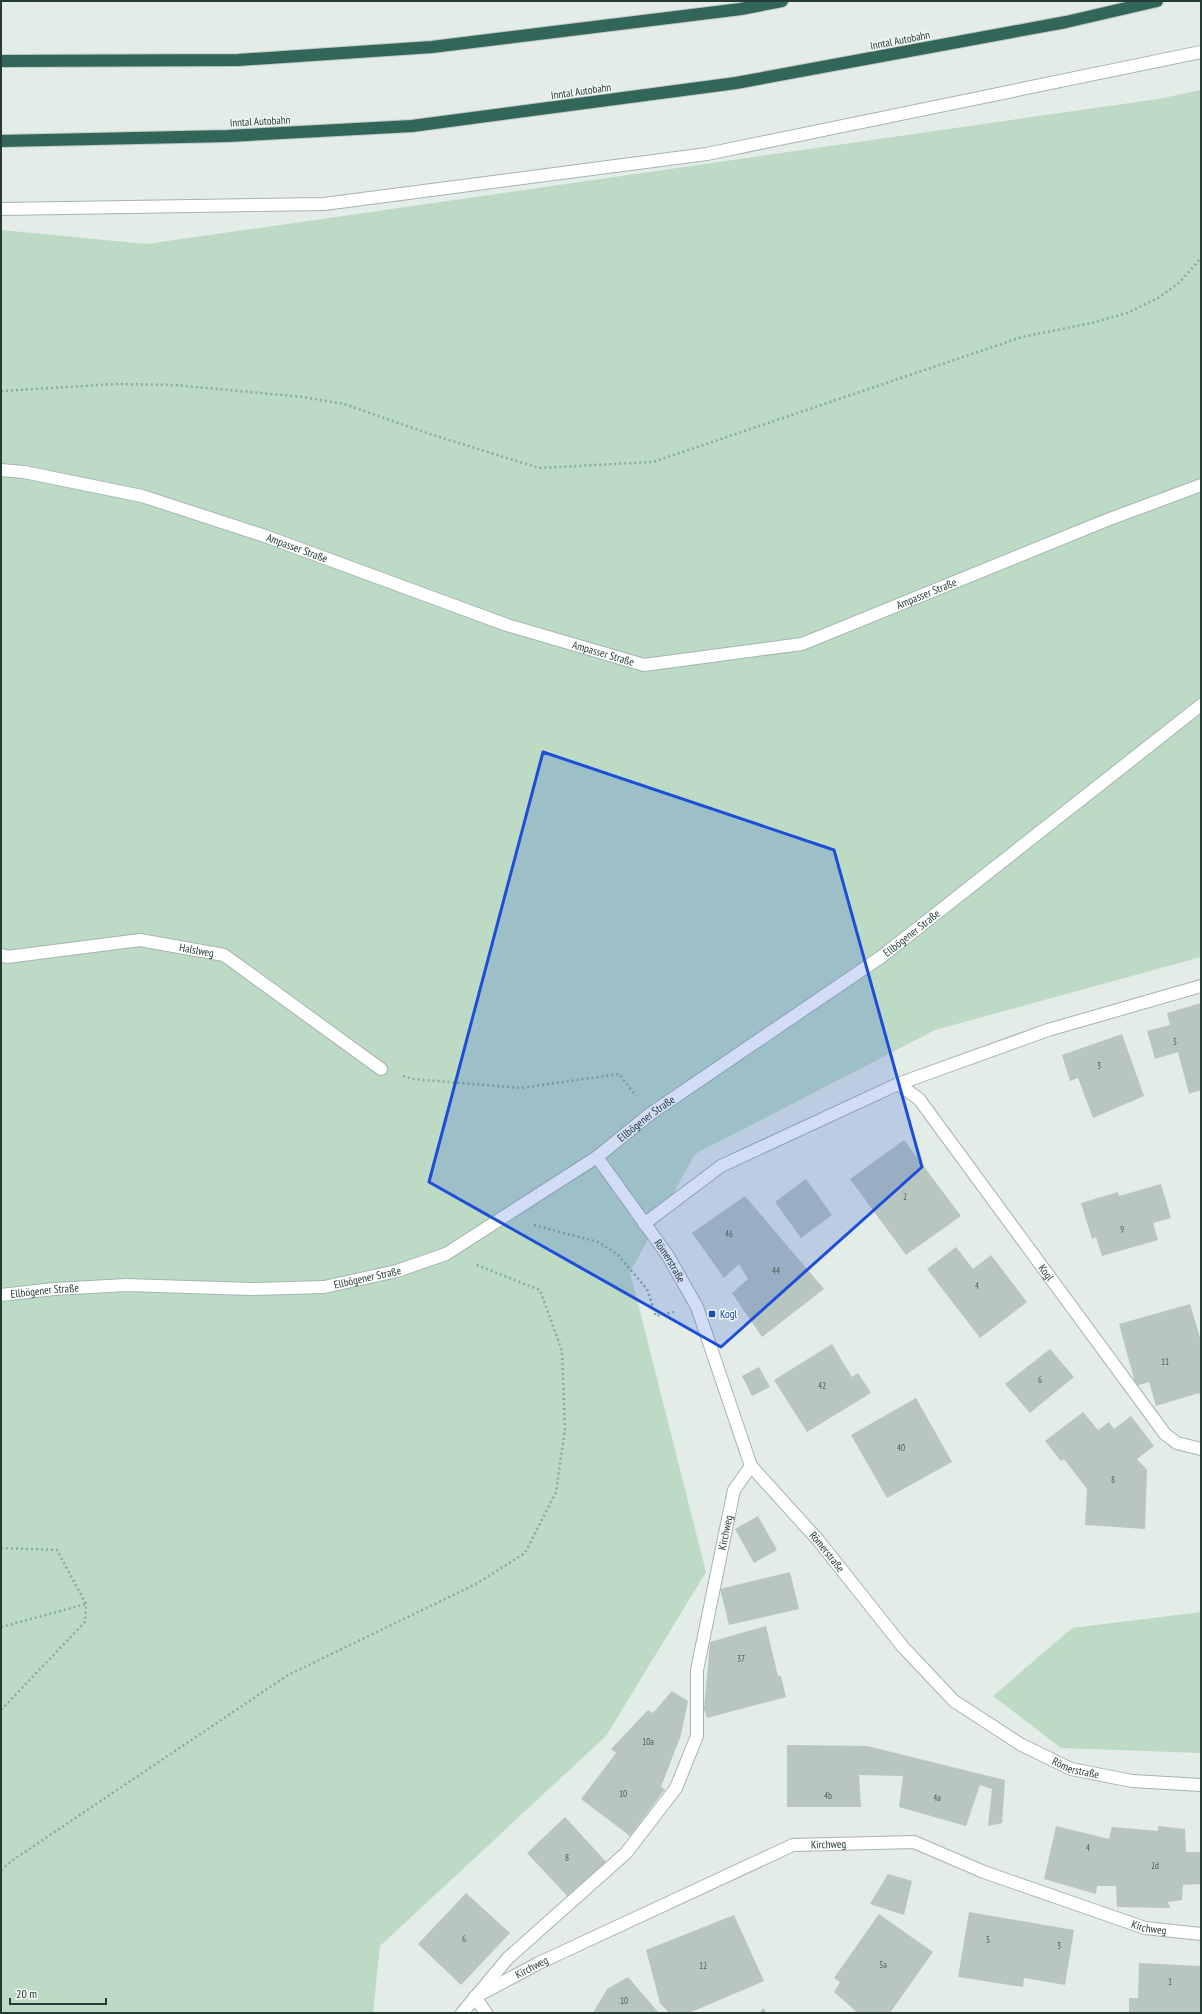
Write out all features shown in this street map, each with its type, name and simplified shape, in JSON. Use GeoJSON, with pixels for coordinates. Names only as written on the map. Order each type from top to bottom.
{"type":"FeatureCollection","features":[{"type":"Feature","properties":{"kind":"highway"},"geometry":{"type":"LineString","coordinates":[[1,62],[238,60],[432,47],[741,9],[782,1]]}},
{"type":"Feature","properties":{"kind":"highway","name":"Inntal Autobahn"},"geometry":{"type":"LineString","coordinates":[[1,141],[228,136],[412,126],[736,83],[1066,22],[1157,1]]}},
{"type":"Feature","properties":{"kind":"street"},"geometry":{"type":"LineString","coordinates":[[1,209],[324,204],[707,154],[1201,52]]}},
{"type":"Feature","properties":{"kind":"street","name":"Ampasser Straße"},"geometry":{"type":"LineString","coordinates":[[1,470],[24,472],[142,496],[265,536],[507,625],[644,665],[802,644],[1107,520],[1201,485]]}},
{"type":"Feature","properties":{"kind":"street","name":"Ellbögener Straße"},"geometry":{"type":"LineString","coordinates":[[1,1295],[54,1289],[126,1285],[251,1289],[324,1287],[397,1271],[446,1254],[597,1158],[650,1114],[881,957],[1201,705]]}},
{"type":"Feature","properties":{"kind":"street","name":"Halslweg"},"geometry":{"type":"LineString","coordinates":[[1,955],[7,957],[140,940],[224,955],[381,1069]]}},
{"type":"Feature","properties":{"kind":"street"},"geometry":{"type":"LineString","coordinates":[[644,1224],[721,1166],[898,1084],[1048,1030],[1201,986]]}},
{"type":"Feature","properties":{"kind":"street","name":"Kogl"},"geometry":{"type":"LineString","coordinates":[[898,1084],[919,1099],[1165,1434],[1177,1444],[1201,1449]]}},
{"type":"Feature","properties":{"kind":"street","name":"Römerstraße"},"geometry":{"type":"LineString","coordinates":[[597,1158],[668,1256],[697,1308],[751,1466],[818,1540],[903,1647],[954,1701],[1020,1744],[1071,1769],[1132,1781],[1201,1785]]}},
{"type":"Feature","properties":{"kind":"street","name":"Kirchweg"},"geometry":{"type":"LineString","coordinates":[[462,2013],[508,1958],[626,1853],[676,1788],[697,1736],[697,1670],[734,1490],[751,1466]]}},
{"type":"Feature","properties":{"kind":"street","name":"Kirchweg"},"geometry":{"type":"LineString","coordinates":[[475,1998],[539,1963],[793,1845],[914,1842],[984,1872],[1145,1928],[1201,1934]]}},
{"type":"Feature","properties":{"kind":"street"},"geometry":{"type":"LineString","coordinates":[[475,1998],[486,2013]]}},
{"type":"Feature","properties":{"kind":"path"},"geometry":{"type":"LineString","coordinates":[[1,391],[116,384],[175,385],[303,397],[344,404],[433,435],[539,468],[653,462],[1022,337],[1092,323],[1127,314],[1158,298],[1179,283],[1201,258]]}},
{"type":"Feature","properties":{"kind":"path"},"geometry":{"type":"LineString","coordinates":[[381,1069],[413,1079],[521,1088],[619,1074],[650,1114]]}},
{"type":"Feature","properties":{"kind":"path"},"geometry":{"type":"LineString","coordinates":[[528,1229],[534,1225],[598,1242],[617,1254],[647,1289],[656,1316],[697,1308]]}},
{"type":"Feature","properties":{"kind":"path"},"geometry":{"type":"LineString","coordinates":[[1,1870],[13,1860],[288,1675],[476,1584],[525,1553],[556,1492],[565,1429],[562,1351],[540,1290],[446,1254]]}},
{"type":"Feature","properties":{"kind":"path"},"geometry":{"type":"LineString","coordinates":[[473,1264],[480,1260]]}},
{"type":"Feature","properties":{"kind":"path"},"geometry":{"type":"LineString","coordinates":[[1,1548],[57,1550],[86,1604],[85,1622],[1,1710]]}},
{"type":"Feature","properties":{"kind":"path"},"geometry":{"type":"LineString","coordinates":[[1,1627],[86,1604]]}},
{"type":"Feature","properties":{"kind":"highlighted area"},"geometry":{"type":"Polygon","coordinates":[[[543,752],[834,850],[922,1167],[721,1347],[429,1182],[543,752]]]}},
{"type":"Feature","properties":{"kind":"green space"},"geometry":{"type":"Polygon","coordinates":[[[1201,90],[1201,957],[935,1030],[695,1154],[630,1272],[706,1572],[606,1736],[380,1946],[373,2013],[1,2013],[1,230],[147,244],[1158,99],[1201,90]]]}},
{"type":"Feature","properties":{"kind":"green space"},"geometry":{"type":"Polygon","coordinates":[[[1201,1612],[1201,1753],[1061,1748],[993,1696],[1072,1628],[1201,1612]]]}},
{"type":"Feature","properties":{"kind":"building"},"geometry":{"type":"Polygon","coordinates":[[[1201,1003],[1201,1090],[1189,1094],[1178,1052],[1155,1059],[1147,1031],[1170,1025],[1167,1013],[1201,1003]]]}},
{"type":"Feature","properties":{"kind":"building"},"geometry":{"type":"Polygon","coordinates":[[[1122,1034],[1144,1096],[1093,1118],[1078,1078],[1070,1081],[1062,1055],[1122,1034]]]}},
{"type":"Feature","properties":{"kind":"building"},"geometry":{"type":"Polygon","coordinates":[[[904,1140],[961,1216],[906,1255],[850,1179],[904,1140]]]}},
{"type":"Feature","properties":{"kind":"building"},"geometry":{"type":"Polygon","coordinates":[[[806,1179],[832,1215],[801,1238],[775,1202],[806,1179]]]}},
{"type":"Feature","properties":{"kind":"building"},"geometry":{"type":"Polygon","coordinates":[[[1161,1184],[1171,1218],[1153,1223],[1158,1240],[1102,1256],[1096,1237],[1092,1239],[1081,1203],[1118,1192],[1119,1196],[1161,1184]]]}},
{"type":"Feature","properties":{"kind":"building"},"geometry":{"type":"Polygon","coordinates":[[[745,1196],[824,1289],[762,1337],[732,1293],[748,1279],[739,1264],[724,1278],[692,1233],[745,1196]]]}},
{"type":"Feature","properties":{"kind":"building"},"geometry":{"type":"Polygon","coordinates":[[[956,1247],[973,1269],[991,1255],[1027,1302],[980,1338],[927,1269],[956,1247]]]}},
{"type":"Feature","properties":{"kind":"building"},"geometry":{"type":"Polygon","coordinates":[[[1190,1304],[1201,1341],[1201,1399],[1199,1393],[1156,1406],[1149,1382],[1136,1386],[1119,1324],[1190,1304]]]}},
{"type":"Feature","properties":{"kind":"building"},"geometry":{"type":"Polygon","coordinates":[[[832,1344],[852,1377],[858,1373],[871,1393],[807,1432],[774,1380],[832,1344]]]}},
{"type":"Feature","properties":{"kind":"building"},"geometry":{"type":"Polygon","coordinates":[[[1050,1349],[1074,1377],[1030,1413],[1005,1384],[1050,1349]]]}},
{"type":"Feature","properties":{"kind":"building"},"geometry":{"type":"Polygon","coordinates":[[[759,1367],[770,1387],[752,1396],[742,1376],[759,1367]]]}},
{"type":"Feature","properties":{"kind":"building"},"geometry":{"type":"Polygon","coordinates":[[[916,1398],[952,1462],[887,1498],[851,1435],[916,1398]]]}},
{"type":"Feature","properties":{"kind":"building"},"geometry":{"type":"Polygon","coordinates":[[[1083,1412],[1098,1430],[1109,1422],[1114,1429],[1131,1416],[1154,1446],[1137,1459],[1147,1470],[1145,1529],[1085,1525],[1087,1489],[1064,1459],[1061,1461],[1045,1441],[1083,1412]]]}},
{"type":"Feature","properties":{"kind":"building"},"geometry":{"type":"Polygon","coordinates":[[[758,1516],[777,1550],[754,1563],[735,1529],[758,1516]]]}},
{"type":"Feature","properties":{"kind":"building"},"geometry":{"type":"Polygon","coordinates":[[[790,1572],[799,1609],[729,1625],[720,1589],[790,1572]]]}},
{"type":"Feature","properties":{"kind":"building"},"geometry":{"type":"Polygon","coordinates":[[[766,1626],[778,1676],[781,1676],[786,1697],[707,1718],[704,1709],[710,1642],[766,1626]]]}},
{"type":"Feature","properties":{"kind":"building"},"geometry":{"type":"Polygon","coordinates":[[[672,1691],[688,1701],[681,1735],[661,1787],[665,1789],[630,1836],[581,1799],[616,1753],[611,1749],[648,1710],[653,1713],[672,1691]]]}},
{"type":"Feature","properties":{"kind":"building"},"geometry":{"type":"Polygon","coordinates":[[[787,1745],[867,1746],[1005,1780],[1002,1823],[988,1826],[992,1789],[980,1785],[966,1826],[899,1807],[903,1776],[859,1775],[861,1807],[787,1807],[787,1745]]]}},
{"type":"Feature","properties":{"kind":"building"},"geometry":{"type":"Polygon","coordinates":[[[565,1817],[608,1864],[570,1899],[527,1853],[565,1817]]]}},
{"type":"Feature","properties":{"kind":"building"},"geometry":{"type":"Polygon","coordinates":[[[1056,1826],[1109,1839],[1112,1827],[1158,1831],[1158,1826],[1185,1829],[1186,1852],[1201,1852],[1201,1884],[1183,1885],[1182,1900],[1168,1902],[1170,1908],[1117,1907],[1116,1886],[1097,1886],[1096,1894],[1044,1879],[1056,1826]]]}},
{"type":"Feature","properties":{"kind":"building"},"geometry":{"type":"Polygon","coordinates":[[[888,1874],[912,1881],[904,1915],[870,1904],[888,1874]]]}},
{"type":"Feature","properties":{"kind":"building"},"geometry":{"type":"Polygon","coordinates":[[[466,1893],[510,1933],[461,1985],[418,1944],[466,1893]]]}},
{"type":"Feature","properties":{"kind":"building"},"geometry":{"type":"Polygon","coordinates":[[[969,1912],[1074,1930],[1065,1985],[1024,1978],[1023,1987],[958,1977],[969,1912]]]}},
{"type":"Feature","properties":{"kind":"building"},"geometry":{"type":"Polygon","coordinates":[[[879,1914],[933,1952],[890,2013],[858,2013],[834,1992],[840,1982],[834,1978],[879,1914]]]}},
{"type":"Feature","properties":{"kind":"building"},"geometry":{"type":"Polygon","coordinates":[[[734,1915],[764,1981],[689,2013],[669,2013],[660,2003],[646,1950],[734,1915]]]}},
{"type":"Feature","properties":{"kind":"building"},"geometry":{"type":"Polygon","coordinates":[[[1139,1963],[1201,1966],[1201,2013],[1129,2013],[1129,1998],[1138,1998],[1139,1963]]]}},
{"type":"Feature","properties":{"kind":"building"},"geometry":{"type":"Polygon","coordinates":[[[628,1977],[659,2013],[593,2013],[607,1989],[628,1977]]]}},
{"type":"Feature","properties":{"kind":"building"},"geometry":{"type":"Polygon","coordinates":[[[763,2008],[767,2013],[760,2013],[763,2008]]]}},
{"type":"Feature","properties":{"kind":"place","name":"Kogl"},"geometry":{"type":"Point","coordinates":[712,1314]}}]}
